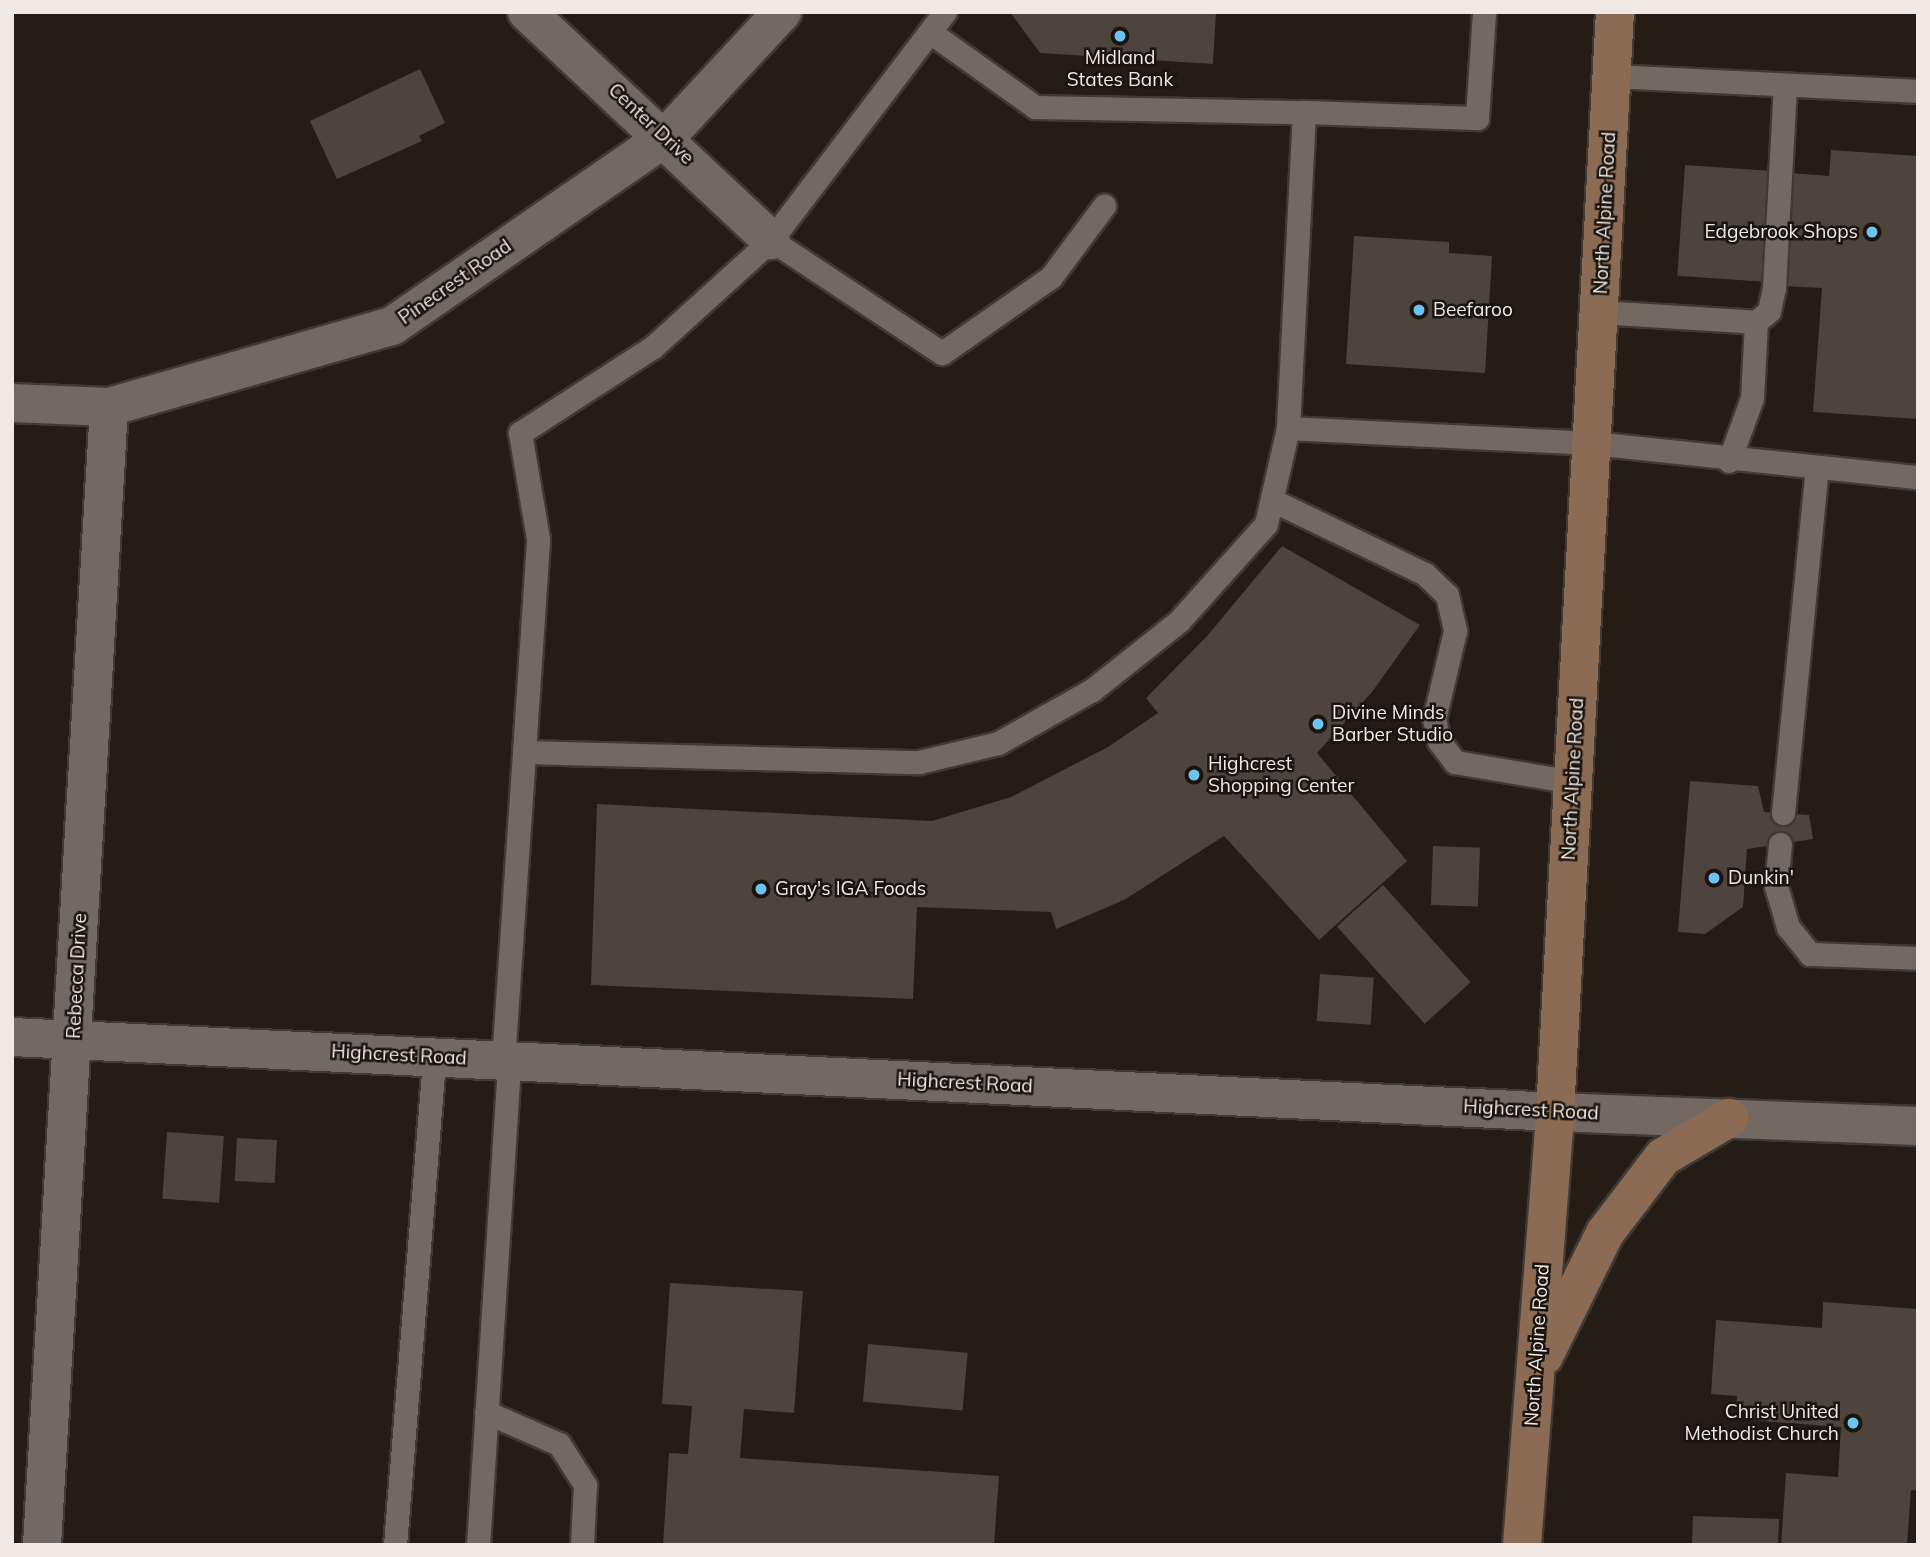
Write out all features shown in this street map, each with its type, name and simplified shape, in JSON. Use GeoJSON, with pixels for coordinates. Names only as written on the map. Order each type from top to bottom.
{"type":"FeatureCollection","features":[{"type":"Feature","properties":{"kind":"main road","name":"North Alpine Road"},"geometry":{"type":"LineString","coordinates":[[1522,1545],[1555,1112],[1615,12]]}},
{"type":"Feature","properties":{"kind":"main road"},"geometry":{"type":"LineString","coordinates":[[1535,1374],[1609,1227],[1663,1157],[1729,1118]]}},
{"type":"Feature","properties":{"kind":"street","name":"Center Drive"},"geometry":{"type":"LineString","coordinates":[[527,12],[666,137],[771,240]]}},
{"type":"Feature","properties":{"kind":"street","name":"Pinecrest Road"},"geometry":{"type":"LineString","coordinates":[[12,403],[109,407],[392,326],[666,137],[782,12]]}},
{"type":"Feature","properties":{"kind":"street","name":"Rebecca Drive"},"geometry":{"type":"LineString","coordinates":[[42,1545],[109,407]]}},
{"type":"Feature","properties":{"kind":"street","name":"Highcrest Road"},"geometry":{"type":"LineString","coordinates":[[12,1037],[1555,1112],[1918,1126]]}},
{"type":"Feature","properties":{"kind":"lane"},"geometry":{"type":"LineString","coordinates":[[478,1545],[538,540],[520,433],[653,346],[771,240],[945,12]]}},
{"type":"Feature","properties":{"kind":"lane"},"geometry":{"type":"LineString","coordinates":[[930,32],[1035,107],[1304,111],[1477,118],[1484,12]]}},
{"type":"Feature","properties":{"kind":"lane"},"geometry":{"type":"LineString","coordinates":[[1613,76],[1785,87],[1918,91]]}},
{"type":"Feature","properties":{"kind":"lane"},"geometry":{"type":"LineString","coordinates":[[1599,312],[1756,322],[1769,311],[1774,288],[1785,87]]}},
{"type":"Feature","properties":{"kind":"lane"},"geometry":{"type":"LineString","coordinates":[[524,752],[919,762],[998,743],[1092,690],[1179,621],[1266,524],[1272,500],[1289,428],[1304,111]]}},
{"type":"Feature","properties":{"kind":"lane"},"geometry":{"type":"LineString","coordinates":[[771,240],[942,353],[1051,277],[1104,206]]}},
{"type":"Feature","properties":{"kind":"lane"},"geometry":{"type":"LineString","coordinates":[[1729,461],[1752,398],[1756,322]]}},
{"type":"Feature","properties":{"kind":"lane"},"geometry":{"type":"LineString","coordinates":[[1289,428],[1592,443],[1729,461],[1918,477]]}},
{"type":"Feature","properties":{"kind":"lane"},"geometry":{"type":"LineString","coordinates":[[1783,813],[1817,469]]}},
{"type":"Feature","properties":{"kind":"lane"},"geometry":{"type":"LineString","coordinates":[[1272,500],[1425,573],[1447,595],[1455,631],[1434,719],[1438,741],[1455,762],[1573,782]]}},
{"type":"Feature","properties":{"kind":"lane"},"geometry":{"type":"LineString","coordinates":[[1780,844],[1776,886],[1788,926],[1810,954],[1918,958]]}},
{"type":"Feature","properties":{"kind":"lane"},"geometry":{"type":"LineString","coordinates":[[395,1545],[433,1057]]}},
{"type":"Feature","properties":{"kind":"lane"},"geometry":{"type":"LineString","coordinates":[[486,1412],[559,1444],[585,1485],[582,1545]]}},
{"type":"Feature","properties":{"kind":"building","name":"Midland States Bank"},"geometry":{"type":"Polygon","coordinates":[[[1010,12],[1216,12],[1213,64],[1040,53],[1010,12]]]}},
{"type":"Feature","properties":{"kind":"building"},"geometry":{"type":"Polygon","coordinates":[[[420,69],[445,123],[419,136],[422,141],[337,179],[310,121],[420,69]]]}},
{"type":"Feature","properties":{"kind":"building","name":"Edgebrook Shops"},"geometry":{"type":"Polygon","coordinates":[[[1831,150],[1918,156],[1918,419],[1813,412],[1822,288],[1783,286],[1790,173],[1829,176],[1831,150]]]}},
{"type":"Feature","properties":{"kind":"building"},"geometry":{"type":"Polygon","coordinates":[[[1685,165],[1776,171],[1768,282],[1677,276],[1685,165]]]}},
{"type":"Feature","properties":{"kind":"building","name":"Beefaroo"},"geometry":{"type":"Polygon","coordinates":[[[1354,236],[1449,242],[1449,253],[1492,256],[1485,373],[1346,364],[1354,236]]]}},
{"type":"Feature","properties":{"kind":"building","name":"Highcrest Shopping Center"},"geometry":{"type":"Polygon","coordinates":[[[1282,546],[1420,625],[1372,692],[1317,753],[1407,861],[1319,940],[1224,836],[1124,900],[1056,929],[1051,912],[917,907],[913,999],[591,985],[597,804],[932,821],[1011,797],[1108,747],[1158,713],[1146,698],[1208,635],[1282,546]]]}},
{"type":"Feature","properties":{"kind":"building","name":"Dunkin'"},"geometry":{"type":"Polygon","coordinates":[[[1690,781],[1758,786],[1764,812],[1809,815],[1813,839],[1747,849],[1743,907],[1705,934],[1678,932],[1690,781]]]}},
{"type":"Feature","properties":{"kind":"building"},"geometry":{"type":"Polygon","coordinates":[[[1433,846],[1480,848],[1478,907],[1431,905],[1433,846]]]}},
{"type":"Feature","properties":{"kind":"building"},"geometry":{"type":"Polygon","coordinates":[[[1383,885],[1471,982],[1425,1024],[1337,926],[1383,885]]]}},
{"type":"Feature","properties":{"kind":"building"},"geometry":{"type":"Polygon","coordinates":[[[1320,974],[1374,978],[1371,1025],[1317,1021],[1320,974]]]}},
{"type":"Feature","properties":{"kind":"building"},"geometry":{"type":"Polygon","coordinates":[[[167,1132],[224,1136],[219,1203],[162,1199],[167,1132]]]}},
{"type":"Feature","properties":{"kind":"building"},"geometry":{"type":"Polygon","coordinates":[[[237,1138],[277,1140],[275,1183],[235,1181],[237,1138]]]}},
{"type":"Feature","properties":{"kind":"building"},"geometry":{"type":"Polygon","coordinates":[[[670,1283],[803,1291],[794,1413],[744,1409],[740,1458],[999,1476],[994,1545],[663,1545],[669,1453],[688,1454],[692,1406],[662,1404],[670,1283]]]}},
{"type":"Feature","properties":{"kind":"building","name":"Christ United Methodist Church"},"geometry":{"type":"Polygon","coordinates":[[[1823,1302],[1918,1309],[1918,1491],[1911,1490],[1907,1545],[1781,1545],[1786,1473],[1838,1477],[1841,1427],[1735,1419],[1737,1396],[1711,1394],[1716,1320],[1822,1328],[1823,1302]]]}},
{"type":"Feature","properties":{"kind":"building"},"geometry":{"type":"Polygon","coordinates":[[[868,1344],[968,1353],[963,1410],[863,1402],[868,1344]]]}},
{"type":"Feature","properties":{"kind":"building"},"geometry":{"type":"Polygon","coordinates":[[[1693,1516],[1779,1519],[1778,1545],[1692,1545],[1693,1516]]]}},
{"type":"Feature","properties":{"kind":"place","name":"Midland States Bank"},"geometry":{"type":"Point","coordinates":[1120,36]}},
{"type":"Feature","properties":{"kind":"place","name":"Edgebrook Shops"},"geometry":{"type":"Point","coordinates":[1872,232]}},
{"type":"Feature","properties":{"kind":"place","name":"Beefaroo"},"geometry":{"type":"Point","coordinates":[1419,310]}},
{"type":"Feature","properties":{"kind":"place","name":"Divine Minds Barber Studio"},"geometry":{"type":"Point","coordinates":[1318,724]}},
{"type":"Feature","properties":{"kind":"place","name":"Highcrest Shopping Center"},"geometry":{"type":"Point","coordinates":[1194,775]}},
{"type":"Feature","properties":{"kind":"place","name":"Dunkin'"},"geometry":{"type":"Point","coordinates":[1714,878]}},
{"type":"Feature","properties":{"kind":"place","name":"Gray's IGA Foods"},"geometry":{"type":"Point","coordinates":[761,889]}},
{"type":"Feature","properties":{"kind":"place","name":"Christ United Methodist Church"},"geometry":{"type":"Point","coordinates":[1853,1423]}}]}
